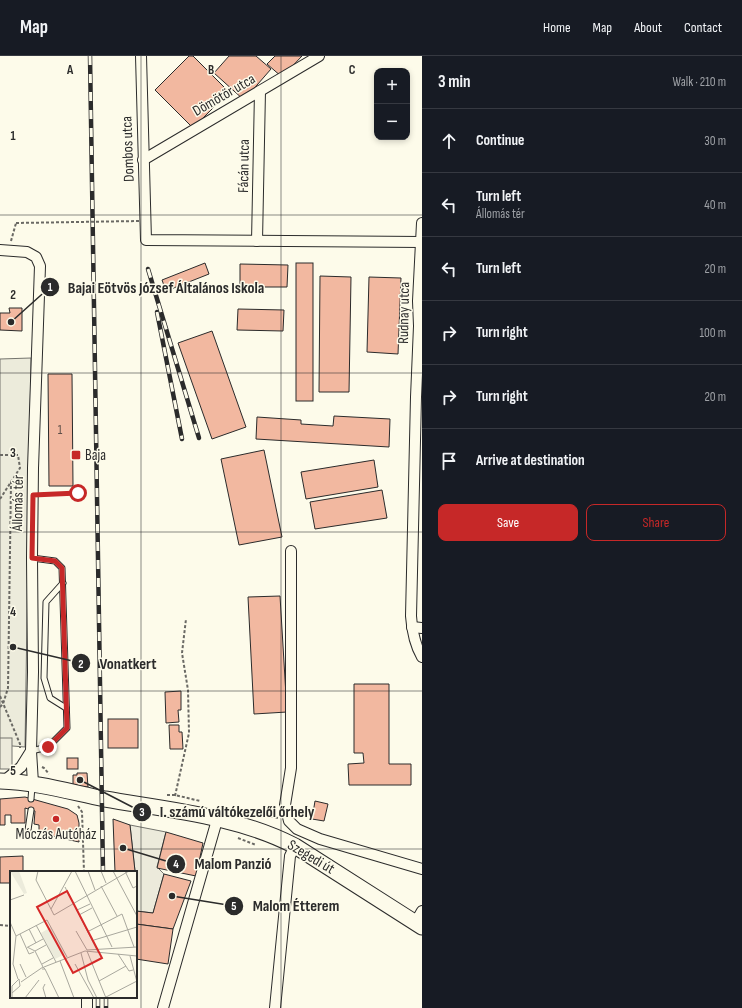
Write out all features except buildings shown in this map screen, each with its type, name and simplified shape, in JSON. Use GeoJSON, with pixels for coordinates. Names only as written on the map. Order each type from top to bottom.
{"type":"FeatureCollection","features":[{"type":"Feature","properties":{"kind":"main road","name":"Szegedi út"},"geometry":{"type":"LineString","coordinates":[[2,781],[32,783],[255,828],[295,846],[420,920]]}},
{"type":"Feature","properties":{"kind":"street","name":"Dombos utca"},"geometry":{"type":"LineString","coordinates":[[141,56],[146,240],[257,241]]}},
{"type":"Feature","properties":{"kind":"street","name":"Dömötör utca"},"geometry":{"type":"LineString","coordinates":[[143,160],[319,56]]}},
{"type":"Feature","properties":{"kind":"street","name":"Fácán utca"},"geometry":{"type":"LineString","coordinates":[[257,241],[260,91]]}},
{"type":"Feature","properties":{"kind":"street","name":"Rudnay utca"},"geometry":{"type":"LineString","coordinates":[[422,224],[418,301],[420,326],[417,627],[418,650],[422,657]]}},
{"type":"Feature","properties":{"kind":"street"},"geometry":{"type":"LineString","coordinates":[[257,241],[422,242]]}},
{"type":"Feature","properties":{"kind":"street","name":"Állomás tér"},"geometry":{"type":"LineString","coordinates":[[4,250],[27,252],[36,257],[40,266],[32,558],[32,783]]}},
{"type":"Feature","properties":{"kind":"street"},"geometry":{"type":"LineString","coordinates":[[291,550],[291,768],[285,805],[289,821],[297,829],[320,839],[422,869]]}},
{"type":"Feature","properties":{"kind":"street"},"geometry":{"type":"LineString","coordinates":[[2,781],[21,767],[31,751]]}},
{"type":"Feature","properties":{"kind":"street"},"geometry":{"type":"LineString","coordinates":[[163,1008],[217,820]]}},
{"type":"Feature","properties":{"kind":"street"},"geometry":{"type":"LineString","coordinates":[[275,1008],[290,856],[295,846]]}},
{"type":"Feature","properties":{"kind":"street"},"geometry":{"type":"LineString","coordinates":[[87,998],[88,1008]]}},
{"type":"Feature","properties":{"kind":"lane"},"geometry":{"type":"LineString","coordinates":[[31,751],[48,747],[67,728],[62,568],[55,561],[32,558]]}},
{"type":"Feature","properties":{"kind":"lane"},"geometry":{"type":"LineString","coordinates":[[63,583],[46,602],[44,678],[50,698],[66,708]]}},
{"type":"Feature","properties":{"kind":"lane"},"geometry":{"type":"LineString","coordinates":[[31,799],[32,783]]}},
{"type":"Feature","properties":{"kind":"lane"},"geometry":{"type":"LineString","coordinates":[[28,830],[31,810]]}},
{"type":"Feature","properties":{"kind":"path"},"geometry":{"type":"LineString","coordinates":[[4,250],[16,222],[139,221]]}},
{"type":"Feature","properties":{"kind":"path"},"geometry":{"type":"LineString","coordinates":[[0,455],[18,455],[20,468],[0,500]]}},
{"type":"Feature","properties":{"kind":"path"},"geometry":{"type":"LineString","coordinates":[[0,707],[3,704],[8,688],[11,482]]}},
{"type":"Feature","properties":{"kind":"path"},"geometry":{"type":"LineString","coordinates":[[33,495],[78,493]]}},
{"type":"Feature","properties":{"kind":"path"},"geometry":{"type":"LineString","coordinates":[[171,811],[190,733],[188,690],[182,653],[186,619]]}},
{"type":"Feature","properties":{"kind":"path"},"geometry":{"type":"LineString","coordinates":[[0,696],[20,744],[20,750]]}},
{"type":"Feature","properties":{"kind":"path"},"geometry":{"type":"LineString","coordinates":[[78,806],[82,812],[84,871]]}},
{"type":"Feature","properties":{"kind":"path"},"geometry":{"type":"LineString","coordinates":[[237,838],[260,846]]}},
{"type":"Feature","properties":{"kind":"path"},"geometry":{"type":"LineString","coordinates":[[0,925],[10,926]]}},
{"type":"Feature","properties":{"kind":"shaded area"},"geometry":{"type":"Polygon","coordinates":[[[31,358],[25,747],[0,745],[0,359],[31,358]]]}},
{"type":"Feature","properties":{"kind":"shaded area"},"geometry":{"type":"Polygon","coordinates":[[[0,738],[12,738],[12,769],[0,769],[0,738]]]}},
{"type":"Feature","properties":{"kind":"shaded area"},"geometry":{"type":"Polygon","coordinates":[[[130,825],[166,832],[157,867],[164,874],[153,913],[137,911],[137,871],[135,871],[130,825]]]}},
{"type":"Feature","properties":{"kind":"railway"},"geometry":{"type":"LineString","coordinates":[[90,56],[103,871]]}},
{"type":"Feature","properties":{"kind":"railway"},"geometry":{"type":"LineString","coordinates":[[148,269],[199,438]]}},
{"type":"Feature","properties":{"kind":"railway"},"geometry":{"type":"LineString","coordinates":[[157,312],[182,439]]}},
{"type":"Feature","properties":{"kind":"railway"},"geometry":{"type":"LineString","coordinates":[[98,998],[98,1008]]}},
{"type":"Feature","properties":{"kind":"railway"},"geometry":{"type":"LineString","coordinates":[[106,998],[106,1008]]}},
{"type":"Feature","properties":{"kind":"place","name":"Bajai Eötvös József Általános Iskola"},"geometry":{"type":"Point","coordinates":[11,322]}},
{"type":"Feature","properties":{"kind":"place","name":"Baja"},"geometry":{"type":"Point","coordinates":[76,455]}},
{"type":"Feature","properties":{"kind":"place","name":"Vonatkert"},"geometry":{"type":"Point","coordinates":[13,647]}},
{"type":"Feature","properties":{"kind":"place","name":"I. számú váltókezelői őrhely"},"geometry":{"type":"Point","coordinates":[80,780]}},
{"type":"Feature","properties":{"kind":"place","name":"Móczás Autóház"},"geometry":{"type":"Point","coordinates":[56,819]}},
{"type":"Feature","properties":{"kind":"place","name":"Malom Panzió"},"geometry":{"type":"Point","coordinates":[123,848]}},
{"type":"Feature","properties":{"kind":"place","name":"Malom Étterem"},"geometry":{"type":"Point","coordinates":[172,896]}},
{"type":"Feature","properties":{"kind":"route"},"geometry":{"type":"LineString","coordinates":[[48,747],[67,728],[62,568],[55,561],[32,558],[33,495],[78,493]]}}]}
